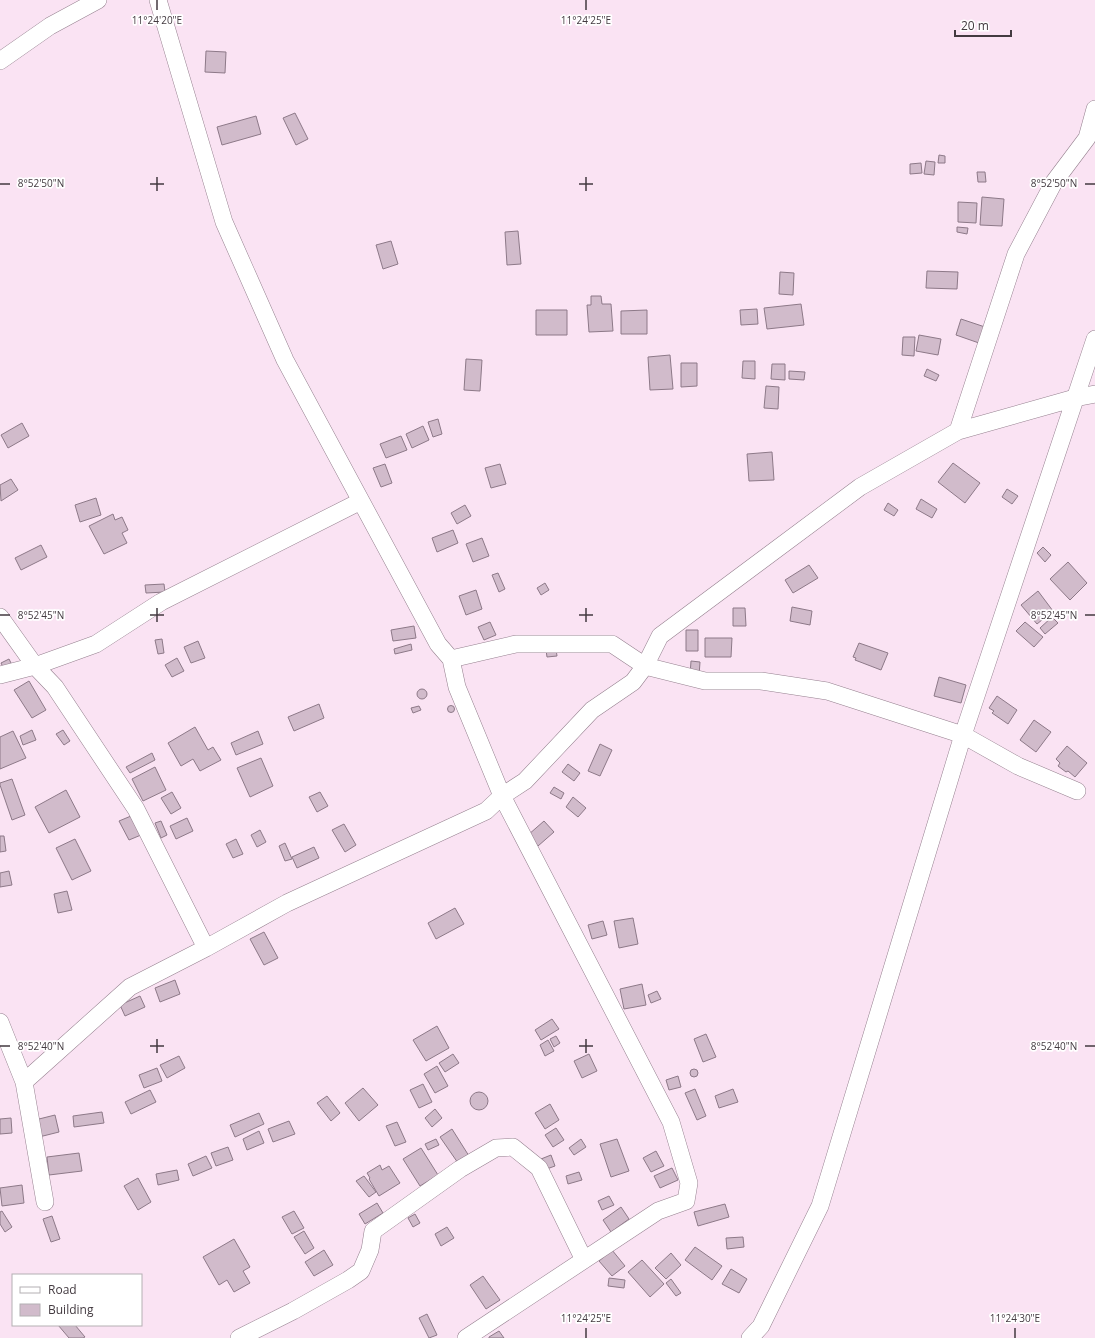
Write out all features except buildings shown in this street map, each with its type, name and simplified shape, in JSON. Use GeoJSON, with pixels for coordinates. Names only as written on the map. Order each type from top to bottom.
{"type":"FeatureCollection","features":[{"type":"Feature","properties":{"kind":"street"},"geometry":{"type":"LineString","coordinates":[[0,61],[50,26],[98,0]]}},
{"type":"Feature","properties":{"kind":"street"},"geometry":{"type":"LineString","coordinates":[[158,0],[224,222],[285,360],[438,644],[451,659],[458,687],[502,796],[671,1122],[689,1183],[686,1201],[658,1211],[466,1338]]}},
{"type":"Feature","properties":{"kind":"street"},"geometry":{"type":"LineString","coordinates":[[958,430],[1016,254],[1054,182],[1087,138],[1095,109]]}},
{"type":"Feature","properties":{"kind":"street"},"geometry":{"type":"LineString","coordinates":[[750,1338],[761,1326],[820,1206],[963,735],[1095,339]]}},
{"type":"Feature","properties":{"kind":"street"},"geometry":{"type":"LineString","coordinates":[[24,1082],[130,987],[206,948],[287,903],[486,811],[502,796],[525,781],[592,710],[633,682],[645,666],[660,636],[860,487],[958,430],[1075,398],[1095,394]]}},
{"type":"Feature","properties":{"kind":"street"},"geometry":{"type":"LineString","coordinates":[[0,675],[35,666],[96,644],[161,602],[361,501]]}},
{"type":"Feature","properties":{"kind":"street"},"geometry":{"type":"LineString","coordinates":[[0,617],[35,666],[55,687],[136,809],[206,948]]}},
{"type":"Feature","properties":{"kind":"street"},"geometry":{"type":"LineString","coordinates":[[451,659],[516,644],[612,644],[645,666],[704,681],[761,681],[827,691],[963,735],[1018,766],[1077,791]]}},
{"type":"Feature","properties":{"kind":"street"},"geometry":{"type":"LineString","coordinates":[[0,1022],[24,1082],[45,1202]]}},
{"type":"Feature","properties":{"kind":"street"},"geometry":{"type":"LineString","coordinates":[[239,1338],[293,1312],[361,1271],[370,1250],[374,1231],[460,1169],[496,1148],[513,1147],[539,1168],[584,1260]]}}]}
